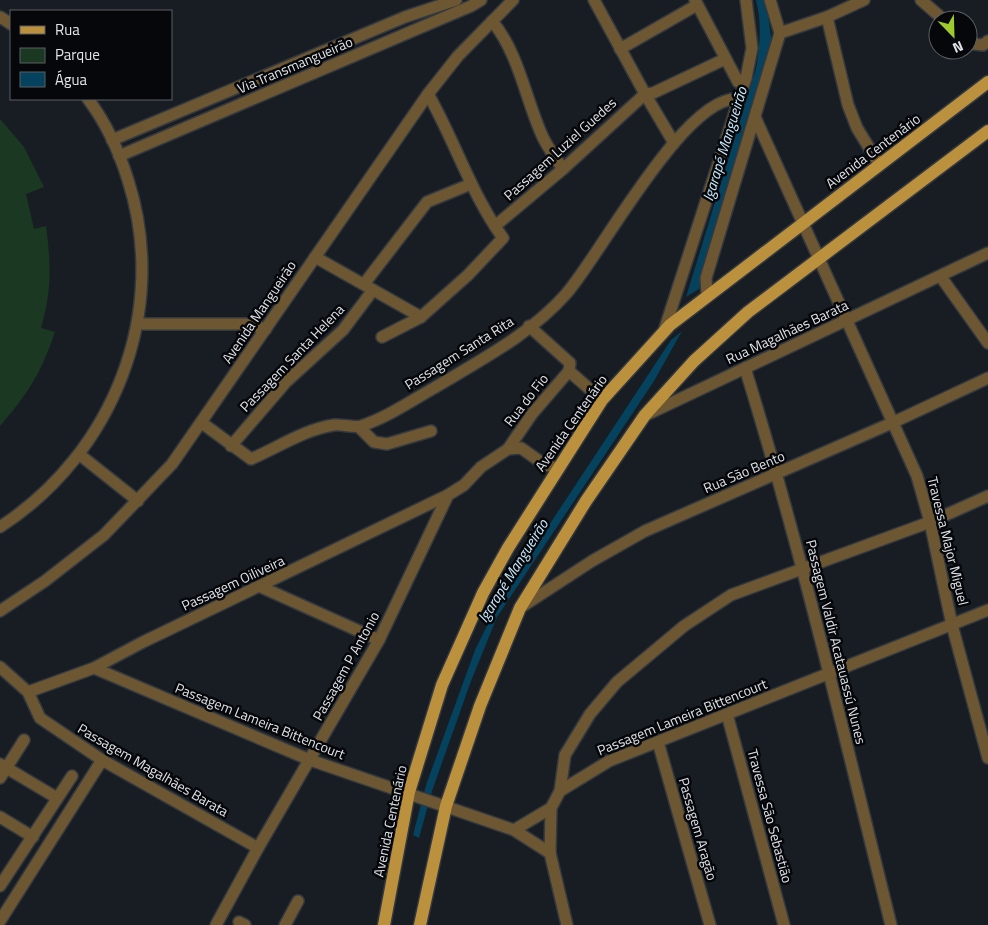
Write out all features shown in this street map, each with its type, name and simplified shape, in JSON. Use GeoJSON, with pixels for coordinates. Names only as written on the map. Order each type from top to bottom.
{"type":"FeatureCollection","features":[{"type":"Feature","properties":{"kind":"main road","name":"Avenida Centenário"},"geometry":{"type":"LineString","coordinates":[[384,925],[411,793],[442,685],[483,593],[508,548],[602,400],[664,331],[707,294],[988,82]]}},
{"type":"Feature","properties":{"kind":"main road"},"geometry":{"type":"LineString","coordinates":[[420,925],[442,804],[520,608],[586,501],[645,415],[701,355],[748,312],[988,131]]}},
{"type":"Feature","properties":{"kind":"street","name":"Via Transmangueirão"},"geometry":{"type":"LineString","coordinates":[[112,140],[405,17],[456,0]]}},
{"type":"Feature","properties":{"kind":"street","name":"Via Transmangueirão"},"geometry":{"type":"LineString","coordinates":[[119,156],[463,10],[481,0]]}},
{"type":"Feature","properties":{"kind":"street","name":"Avenida Mangueirão"},"geometry":{"type":"LineString","coordinates":[[0,611],[45,580],[104,535],[172,464],[428,94],[458,56],[513,0]]}},
{"type":"Feature","properties":{"kind":"street"},"geometry":{"type":"LineString","coordinates":[[664,331],[746,78],[752,48],[746,0]]}},
{"type":"Feature","properties":{"kind":"street"},"geometry":{"type":"LineString","coordinates":[[707,294],[706,278],[780,33],[770,0]]}},
{"type":"Feature","properties":{"kind":"street"},"geometry":{"type":"LineString","coordinates":[[780,33],[827,17],[864,0]]}},
{"type":"Feature","properties":{"kind":"street"},"geometry":{"type":"LineString","coordinates":[[921,0],[932,10]]}},
{"type":"Feature","properties":{"kind":"street"},"geometry":{"type":"LineString","coordinates":[[600,2],[620,49],[674,143]]}},
{"type":"Feature","properties":{"kind":"street"},"geometry":{"type":"LineString","coordinates":[[620,49],[696,2],[738,82],[746,78]]}},
{"type":"Feature","properties":{"kind":"street"},"geometry":{"type":"LineString","coordinates":[[827,17],[848,105],[857,128],[879,164]]}},
{"type":"Feature","properties":{"kind":"street"},"geometry":{"type":"LineString","coordinates":[[492,21],[506,42],[525,86],[541,134],[563,169]]}},
{"type":"Feature","properties":{"kind":"street"},"geometry":{"type":"LineString","coordinates":[[645,94],[654,93],[725,59]]}},
{"type":"Feature","properties":{"kind":"street"},"geometry":{"type":"LineString","coordinates":[[382,337],[421,317],[468,275],[503,238],[471,184],[442,118],[428,94]]}},
{"type":"Feature","properties":{"kind":"street","name":"Passagem Luziel Guedes"},"geometry":{"type":"LineString","coordinates":[[495,226],[563,169],[645,94]]}},
{"type":"Feature","properties":{"kind":"street","name":"Passagem Santa Rita"},"geometry":{"type":"LineString","coordinates":[[359,427],[411,401],[488,356],[529,326],[571,288],[649,173],[674,143],[702,116],[718,105],[731,98],[740,99]]}},
{"type":"Feature","properties":{"kind":"street"},"geometry":{"type":"LineString","coordinates":[[0,527],[44,494],[80,455],[105,417],[119,387],[138,324],[142,267],[139,226],[132,194],[112,140],[89,100]]}},
{"type":"Feature","properties":{"kind":"street","name":"Travessa Major Miguel"},"geometry":{"type":"LineString","coordinates":[[755,117],[820,257],[917,476],[930,522],[952,625],[988,758]]}},
{"type":"Feature","properties":{"kind":"street","name":"Passagem Santa Helena"},"geometry":{"type":"LineString","coordinates":[[231,446],[286,382],[343,330],[369,287],[427,202],[471,184]]}},
{"type":"Feature","properties":{"kind":"street","name":"Rua Magalhães Barata"},"geometry":{"type":"LineString","coordinates":[[645,415],[941,277],[988,253]]}},
{"type":"Feature","properties":{"kind":"street"},"geometry":{"type":"LineString","coordinates":[[315,258],[421,317]]}},
{"type":"Feature","properties":{"kind":"street"},"geometry":{"type":"LineString","coordinates":[[941,277],[988,343]]}},
{"type":"Feature","properties":{"kind":"street"},"geometry":{"type":"LineString","coordinates":[[138,324],[246,324],[266,329]]}},
{"type":"Feature","properties":{"kind":"street"},"geometry":{"type":"LineString","coordinates":[[529,326],[570,363],[569,371],[602,400]]}},
{"type":"Feature","properties":{"kind":"street","name":"Passagem Valdir Acatauassú Nunes"},"geometry":{"type":"LineString","coordinates":[[745,368],[778,474],[803,569],[891,925]]}},
{"type":"Feature","properties":{"kind":"street","name":"Rua do Fio"},"geometry":{"type":"LineString","coordinates":[[508,449],[532,414],[569,371]]}},
{"type":"Feature","properties":{"kind":"street","name":"Rua São Bento"},"geometry":{"type":"LineString","coordinates":[[520,608],[592,561],[645,531],[778,474],[988,378]]}},
{"type":"Feature","properties":{"kind":"street"},"geometry":{"type":"LineString","coordinates":[[202,423],[251,459],[299,436],[335,425],[359,427],[374,442],[386,444],[431,431]]}},
{"type":"Feature","properties":{"kind":"street"},"geometry":{"type":"LineString","coordinates":[[508,449],[521,448],[545,465],[558,468]]}},
{"type":"Feature","properties":{"kind":"street","name":"Passagem Oiliveira"},"geometry":{"type":"LineString","coordinates":[[28,692],[94,668],[143,642],[448,495],[464,485],[481,467],[508,449]]}},
{"type":"Feature","properties":{"kind":"street"},"geometry":{"type":"LineString","coordinates":[[80,455],[138,501]]}},
{"type":"Feature","properties":{"kind":"street","name":"Passagem P Antonio"},"geometry":{"type":"LineString","coordinates":[[216,925],[258,848],[379,640],[448,495]]}},
{"type":"Feature","properties":{"kind":"street"},"geometry":{"type":"LineString","coordinates":[[560,791],[565,755],[577,732],[617,682],[684,626],[731,595],[930,522],[988,496]]}},
{"type":"Feature","properties":{"kind":"street"},"geometry":{"type":"LineString","coordinates":[[260,587],[379,640]]}},
{"type":"Feature","properties":{"kind":"street","name":"Passagem Lameira Bittencourt"},"geometry":{"type":"LineString","coordinates":[[551,808],[560,791],[609,760],[988,610]]}},
{"type":"Feature","properties":{"kind":"street","name":"Passagem Magalhães Barata"},"geometry":{"type":"LineString","coordinates":[[0,667],[28,692],[40,718],[102,760],[258,848]]}},
{"type":"Feature","properties":{"kind":"street","name":"Passagem Lameira Bittencourt"},"geometry":{"type":"LineString","coordinates":[[94,668],[310,760],[411,793],[514,830],[550,853]]}},
{"type":"Feature","properties":{"kind":"street","name":"Travessa São Sebastião"},"geometry":{"type":"LineString","coordinates":[[727,714],[784,925]]}},
{"type":"Feature","properties":{"kind":"street"},"geometry":{"type":"LineString","coordinates":[[24,740],[2,770],[57,798]]}},
{"type":"Feature","properties":{"kind":"street","name":"Passagem Aragão"},"geometry":{"type":"LineString","coordinates":[[658,742],[710,925]]}},
{"type":"Feature","properties":{"kind":"street"},"geometry":{"type":"LineString","coordinates":[[0,921],[102,760]]}},
{"type":"Feature","properties":{"kind":"street"},"geometry":{"type":"LineString","coordinates":[[2,879],[33,837],[72,776]]}},
{"type":"Feature","properties":{"kind":"street"},"geometry":{"type":"LineString","coordinates":[[514,830],[551,808]]}},
{"type":"Feature","properties":{"kind":"street"},"geometry":{"type":"LineString","coordinates":[[551,808],[550,853],[567,925]]}},
{"type":"Feature","properties":{"kind":"street"},"geometry":{"type":"LineString","coordinates":[[0,817],[33,837]]}},
{"type":"Feature","properties":{"kind":"street"},"geometry":{"type":"LineString","coordinates":[[285,925],[298,900]]}},
{"type":"Feature","properties":{"kind":"green space"},"geometry":{"type":"Polygon","coordinates":[[[0,119],[24,147],[44,187],[26,194],[34,229],[46,226],[50,277],[45,315],[41,328],[55,332],[39,372],[19,403],[0,426],[0,119]]]}},
{"type":"Feature","properties":{"kind":"water"},"geometry":{"type":"Polygon","coordinates":[[[756,0],[766,0],[772,45],[699,289],[686,297],[756,69],[760,34],[756,0]]]}},
{"type":"Feature","properties":{"kind":"water"},"geometry":{"type":"Polygon","coordinates":[[[682,331],[654,381],[497,617],[471,681],[432,791],[419,838],[413,835],[426,785],[475,650],[487,626],[534,548],[671,340],[682,331]]]}},
{"type":"Feature","properties":{"kind":"water label","name":"Igarapé Mangueirão"},"geometry":{"type":"Point","coordinates":[725,144]}},
{"type":"Feature","properties":{"kind":"water label","name":"Igarapé Mangueirão"},"geometry":{"type":"Point","coordinates":[513,571]}}]}
